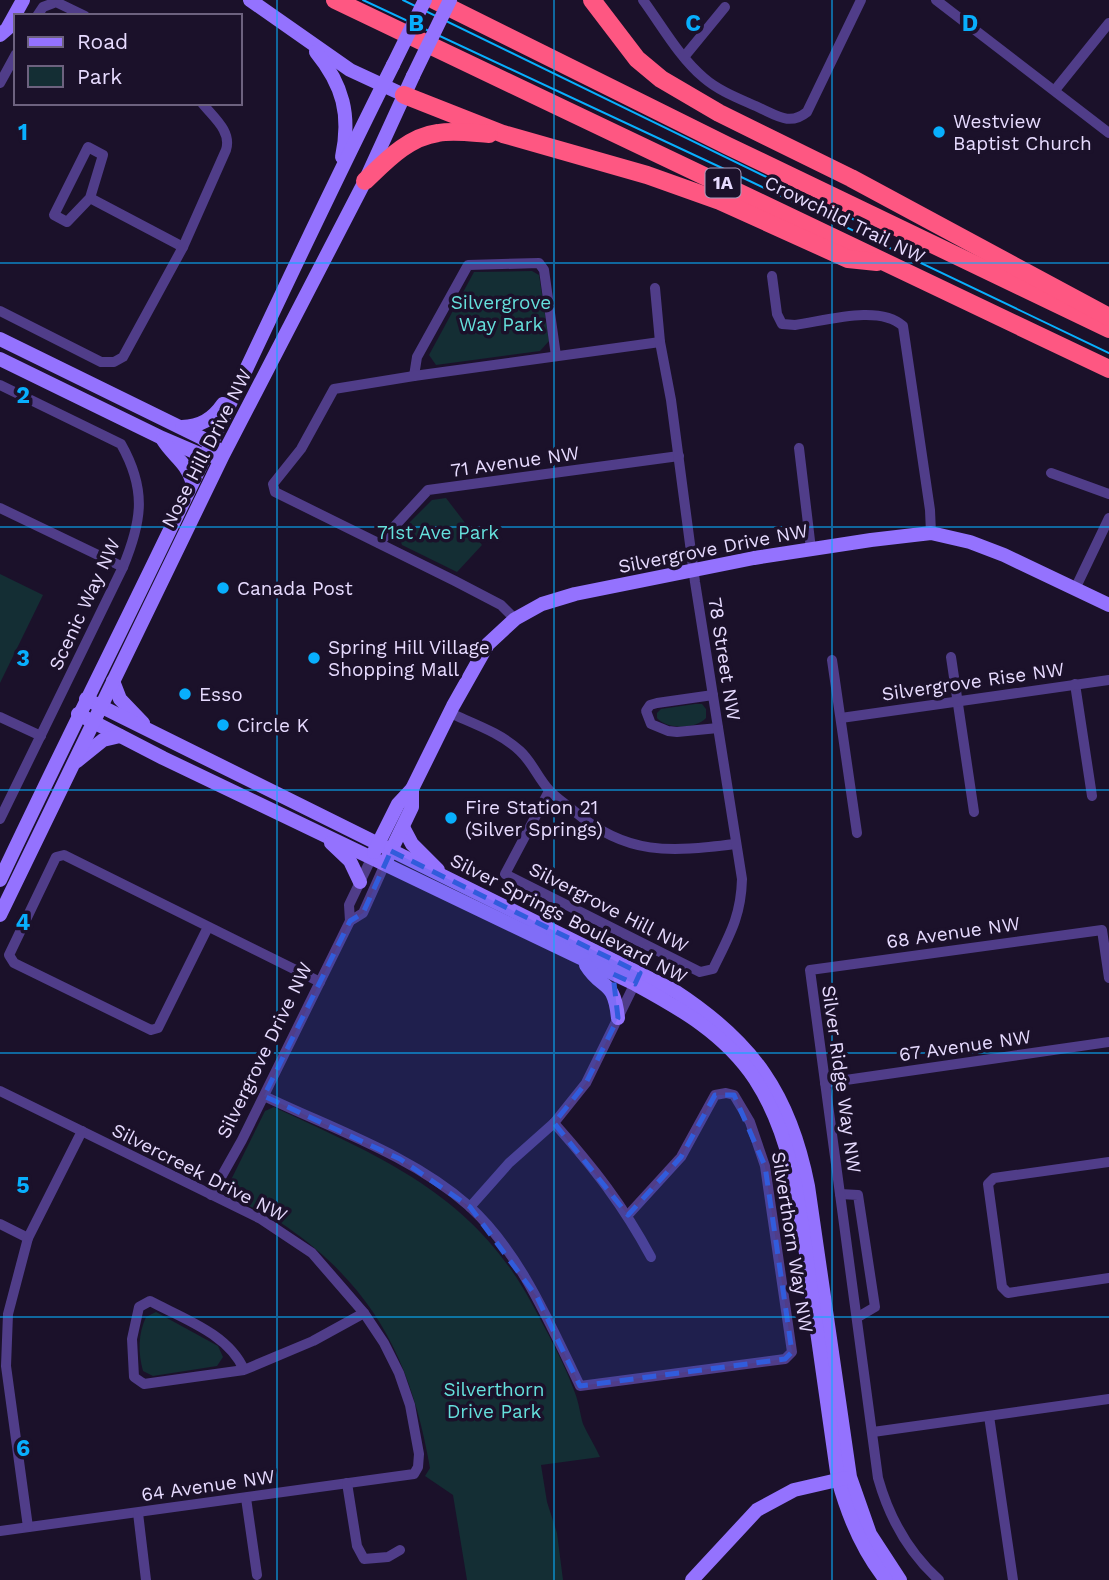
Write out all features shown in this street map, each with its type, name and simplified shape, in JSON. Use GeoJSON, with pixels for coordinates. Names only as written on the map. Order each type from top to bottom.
{"type":"FeatureCollection","features":[{"type":"Feature","properties":{"kind":"highway","name":"Crowchild Trail NW"},"geometry":{"type":"LineString","coordinates":[[335,0],[1109,369]]}},
{"type":"Feature","properties":{"kind":"highway","name":"Crowchild Trail NW"},"geometry":{"type":"LineString","coordinates":[[434,0],[716,140],[1109,329]]}},
{"type":"Feature","properties":{"kind":"highway"},"geometry":{"type":"LineString","coordinates":[[592,0],[637,59],[661,79],[719,113],[851,178],[1109,317]]}},
{"type":"Feature","properties":{"kind":"highway"},"geometry":{"type":"LineString","coordinates":[[404,95],[503,134],[647,175],[696,192],[848,259],[888,262]]}},
{"type":"Feature","properties":{"kind":"highway"},"geometry":{"type":"LineString","coordinates":[[365,181],[394,153],[415,140],[438,132],[503,134]]}},
{"type":"Feature","properties":{"kind":"street"},"geometry":{"type":"LineString","coordinates":[[0,22],[14,0]]}},
{"type":"Feature","properties":{"kind":"street"},"geometry":{"type":"LineString","coordinates":[[250,0],[350,71],[404,95]]}},
{"type":"Feature","properties":{"kind":"street","name":"Nose Hill Drive NW"},"geometry":{"type":"LineString","coordinates":[[0,880],[208,450],[338,172],[425,0]]}},
{"type":"Feature","properties":{"kind":"street","name":"Nose Hill Drive NW"},"geometry":{"type":"LineString","coordinates":[[0,915],[223,455],[365,181],[450,0]]}},
{"type":"Feature","properties":{"kind":"street"},"geometry":{"type":"LineString","coordinates":[[643,0],[684,57],[704,78],[786,120],[794,120],[807,112],[861,0]]}},
{"type":"Feature","properties":{"kind":"street"},"geometry":{"type":"LineString","coordinates":[[936,0],[1109,133]]}},
{"type":"Feature","properties":{"kind":"street"},"geometry":{"type":"LineString","coordinates":[[39,14],[46,5],[56,2],[81,14]]}},
{"type":"Feature","properties":{"kind":"street"},"geometry":{"type":"LineString","coordinates":[[684,57],[725,7]]}},
{"type":"Feature","properties":{"kind":"street"},"geometry":{"type":"LineString","coordinates":[[0,35],[14,16]]}},
{"type":"Feature","properties":{"kind":"street"},"geometry":{"type":"LineString","coordinates":[[1055,90],[1109,23]]}},
{"type":"Feature","properties":{"kind":"street"},"geometry":{"type":"LineString","coordinates":[[306,41],[332,76],[344,101],[346,129],[338,172]]}},
{"type":"Feature","properties":{"kind":"street"},"geometry":{"type":"LineString","coordinates":[[0,83],[14,58]]}},
{"type":"Feature","properties":{"kind":"street"},"geometry":{"type":"LineString","coordinates":[[0,312],[102,362],[114,362],[126,353],[183,247],[228,144],[226,132],[204,105]]}},
{"type":"Feature","properties":{"kind":"street"},"geometry":{"type":"LineString","coordinates":[[89,148],[103,155],[90,198],[67,222],[54,215],[89,148]]}},
{"type":"Feature","properties":{"kind":"street"},"geometry":{"type":"LineString","coordinates":[[90,198],[183,247]]}},
{"type":"Feature","properties":{"kind":"street"},"geometry":{"type":"LineString","coordinates":[[414,376],[418,357],[468,265],[539,263],[544,270],[556,356]]}},
{"type":"Feature","properties":{"kind":"street"},"geometry":{"type":"LineString","coordinates":[[772,276],[777,314],[782,324],[795,325],[876,314],[903,326],[931,533]]}},
{"type":"Feature","properties":{"kind":"street","name":"78 Street NW"},"geometry":{"type":"LineString","coordinates":[[655,288],[660,342],[742,879],[736,923],[713,969],[707,972]]}},
{"type":"Feature","properties":{"kind":"street"},"geometry":{"type":"LineString","coordinates":[[0,339],[180,427],[208,450]]}},
{"type":"Feature","properties":{"kind":"street"},"geometry":{"type":"LineString","coordinates":[[515,619],[500,605],[275,492],[273,484],[301,449],[334,389],[660,342]]}},
{"type":"Feature","properties":{"kind":"street"},"geometry":{"type":"LineString","coordinates":[[0,359],[162,438],[223,455]]}},
{"type":"Feature","properties":{"kind":"street"},"geometry":{"type":"LineString","coordinates":[[180,427],[195,427],[207,421],[237,384]]}},
{"type":"Feature","properties":{"kind":"street","name":"Scenic Way NW"},"geometry":{"type":"LineString","coordinates":[[0,385],[121,444],[141,507],[123,567],[0,819]]}},
{"type":"Feature","properties":{"kind":"street"},"geometry":{"type":"LineString","coordinates":[[162,438],[187,467],[192,481]]}},
{"type":"Feature","properties":{"kind":"street"},"geometry":{"type":"LineString","coordinates":[[799,447],[811,549]]}},
{"type":"Feature","properties":{"kind":"street","name":"71 Avenue NW"},"geometry":{"type":"LineString","coordinates":[[379,543],[428,491],[678,456]]}},
{"type":"Feature","properties":{"kind":"street"},"geometry":{"type":"LineString","coordinates":[[1051,473],[1109,494]]}},
{"type":"Feature","properties":{"kind":"street"},"geometry":{"type":"LineString","coordinates":[[0,508],[123,567]]}},
{"type":"Feature","properties":{"kind":"street"},"geometry":{"type":"LineString","coordinates":[[1075,589],[1109,518]]}},
{"type":"Feature","properties":{"kind":"street","name":"Silvergrove Drive NW"},"geometry":{"type":"LineString","coordinates":[[350,921],[363,913],[398,804],[412,789],[478,658],[499,632],[515,619],[542,604],[575,594],[694,569],[811,549],[931,533],[970,542],[1109,605]]}},
{"type":"Feature","properties":{"kind":"street"},"geometry":{"type":"LineString","coordinates":[[951,657],[974,812]]}},
{"type":"Feature","properties":{"kind":"street"},"geometry":{"type":"LineString","coordinates":[[832,660],[857,833]]}},
{"type":"Feature","properties":{"kind":"street","name":"Silvergrove Rise NW"},"geometry":{"type":"LineString","coordinates":[[841,718],[1109,680]]}},
{"type":"Feature","properties":{"kind":"street"},"geometry":{"type":"LineString","coordinates":[[113,681],[120,699],[152,731]]}},
{"type":"Feature","properties":{"kind":"street"},"geometry":{"type":"LineString","coordinates":[[1076,684],[1092,796]]}},
{"type":"Feature","properties":{"kind":"street"},"geometry":{"type":"LineString","coordinates":[[713,695],[650,705],[646,711],[647,720],[668,731],[718,728]]}},
{"type":"Feature","properties":{"kind":"street","name":"Silver Springs Boulevard NW"},"geometry":{"type":"LineString","coordinates":[[86,699],[232,769],[382,854],[584,961],[637,978]]}},
{"type":"Feature","properties":{"kind":"street"},"geometry":{"type":"LineString","coordinates":[[450,713],[496,733],[521,752],[550,791],[590,825],[614,838],[660,850],[735,844]]}},
{"type":"Feature","properties":{"kind":"street","name":"Silver Springs Boulevard NW"},"geometry":{"type":"LineString","coordinates":[[78,714],[327,836],[443,877],[637,978],[712,1032],[731,1050],[754,1078],[783,1135],[796,1189],[844,1478],[845,1506],[859,1538],[886,1580]]}},
{"type":"Feature","properties":{"kind":"street"},"geometry":{"type":"LineString","coordinates":[[0,717],[41,736]]}},
{"type":"Feature","properties":{"kind":"street"},"geometry":{"type":"LineString","coordinates":[[72,765],[103,740],[120,736]]}},
{"type":"Feature","properties":{"kind":"street"},"geometry":{"type":"LineString","coordinates":[[223,786],[232,769]]}},
{"type":"Feature","properties":{"kind":"street","name":"Silvergrove Drive NW"},"geometry":{"type":"LineString","coordinates":[[211,1195],[264,1096],[350,921],[349,905],[360,882],[404,827],[412,807],[412,789]]}},
{"type":"Feature","properties":{"kind":"street","name":"Silvergrove Hill NW"},"geometry":{"type":"LineString","coordinates":[[550,791],[505,874],[700,972],[707,972]]}},
{"type":"Feature","properties":{"kind":"street"},"geometry":{"type":"LineString","coordinates":[[404,827],[412,844],[431,861],[443,877]]}},
{"type":"Feature","properties":{"kind":"street"},"geometry":{"type":"LineString","coordinates":[[327,836],[333,846],[350,861],[360,882]]}},
{"type":"Feature","properties":{"kind":"street"},"geometry":{"type":"LineString","coordinates":[[208,927],[159,1028],[151,1030],[14,963],[9,955],[56,857],[64,855],[320,982]]}},
{"type":"Feature","properties":{"kind":"street","name":"68 Avenue NW"},"geometry":{"type":"LineString","coordinates":[[810,970],[1102,930],[1109,978]]}},
{"type":"Feature","properties":{"kind":"street"},"geometry":{"type":"LineString","coordinates":[[584,961],[590,971],[611,990],[616,1000],[618,1018]]}},
{"type":"Feature","properties":{"kind":"street","name":"Silver Ridge Way NW"},"geometry":{"type":"LineString","coordinates":[[810,970],[878,1478],[892,1514],[915,1555],[939,1580]]}},
{"type":"Feature","properties":{"kind":"street"},"geometry":{"type":"LineString","coordinates":[[264,1096],[400,1159],[429,1176],[470,1207],[509,1163],[554,1123],[586,1083],[637,978]]}},
{"type":"Feature","properties":{"kind":"street","name":"67 Avenue NW"},"geometry":{"type":"LineString","coordinates":[[825,1083],[1109,1042]]}},
{"type":"Feature","properties":{"kind":"street","name":"Silvercreek Drive NW"},"geometry":{"type":"LineString","coordinates":[[0,1091],[261,1219],[312,1253],[364,1313],[384,1343],[399,1373],[410,1405],[419,1454],[418,1467]]}},
{"type":"Feature","properties":{"kind":"street","name":"Silverthorn Way NW"},"geometry":{"type":"LineString","coordinates":[[470,1207],[498,1239],[537,1297],[580,1386],[785,1359],[792,1352],[765,1166],[750,1122],[734,1095],[715,1095],[681,1157],[628,1215]]}},
{"type":"Feature","properties":{"kind":"street"},"geometry":{"type":"LineString","coordinates":[[554,1123],[593,1166],[628,1215],[651,1257]]}},
{"type":"Feature","properties":{"kind":"street"},"geometry":{"type":"LineString","coordinates":[[28,1527],[10,1400],[6,1346],[8,1314],[28,1238],[82,1131]]}},
{"type":"Feature","properties":{"kind":"street"},"geometry":{"type":"LineString","coordinates":[[1109,1162],[994,1178],[988,1184],[1002,1287],[1008,1293],[1109,1278]]}},
{"type":"Feature","properties":{"kind":"street","name":"Silver Ridge Way NW"},"geometry":{"type":"LineString","coordinates":[[840,1194],[858,1195],[875,1307],[858,1317]]}},
{"type":"Feature","properties":{"kind":"street"},"geometry":{"type":"LineString","coordinates":[[0,1224],[28,1238]]}},
{"type":"Feature","properties":{"kind":"street"},"geometry":{"type":"LineString","coordinates":[[244,1370],[238,1356],[207,1331],[150,1301],[139,1307],[132,1339],[134,1377],[144,1384],[244,1370],[313,1341],[364,1313]]}},
{"type":"Feature","properties":{"kind":"street"},"geometry":{"type":"LineString","coordinates":[[873,1432],[1109,1400]]}},
{"type":"Feature","properties":{"kind":"street"},"geometry":{"type":"LineString","coordinates":[[989,1416],[1013,1580]]}},
{"type":"Feature","properties":{"kind":"street","name":"64 Avenue NW"},"geometry":{"type":"LineString","coordinates":[[0,1531],[414,1474],[418,1467]]}},
{"type":"Feature","properties":{"kind":"street"},"geometry":{"type":"LineString","coordinates":[[692,1580],[757,1510],[794,1490],[844,1478]]}},
{"type":"Feature","properties":{"kind":"street","name":"Silver Springs Boulevard NW"},"geometry":{"type":"LineString","coordinates":[[844,1478],[870,1534],[900,1580]]}},
{"type":"Feature","properties":{"kind":"street"},"geometry":{"type":"LineString","coordinates":[[347,1483],[356,1546],[364,1559],[388,1557],[400,1550]]}},
{"type":"Feature","properties":{"kind":"street"},"geometry":{"type":"LineString","coordinates":[[246,1498],[257,1575]]}},
{"type":"Feature","properties":{"kind":"street"},"geometry":{"type":"LineString","coordinates":[[138,1513],[146,1580]]}},
{"type":"Feature","properties":{"kind":"highlighted area"},"geometry":{"type":"Polygon","coordinates":[[[391,851],[640,973],[635,984],[613,974],[618,1018],[586,1083],[554,1123],[628,1215],[681,1157],[715,1095],[734,1095],[765,1166],[792,1352],[785,1359],[580,1386],[537,1297],[470,1207],[400,1159],[264,1096],[350,921],[363,913],[391,851]]]}},
{"type":"Feature","properties":{"kind":"green space","name":"Silvergrove Way Park"},"geometry":{"type":"Polygon","coordinates":[[[532,271],[539,275],[549,341],[540,351],[436,365],[429,355],[474,272],[532,271]]]}},
{"type":"Feature","properties":{"kind":"green space","name":"71st Ave Park"},"geometry":{"type":"Polygon","coordinates":[[[446,498],[482,545],[457,572],[402,545],[399,536],[432,500],[446,498]]]}},
{"type":"Feature","properties":{"kind":"green space"},"geometry":{"type":"Polygon","coordinates":[[[0,574],[43,595],[0,683],[0,574]]]}},
{"type":"Feature","properties":{"kind":"green space"},"geometry":{"type":"Polygon","coordinates":[[[702,704],[706,709],[706,718],[696,724],[682,727],[667,725],[657,718],[661,709],[702,704]]]}},
{"type":"Feature","properties":{"kind":"green space","name":"Silverthorn Drive Park"},"geometry":{"type":"Polygon","coordinates":[[[274,1107],[386,1162],[420,1182],[452,1206],[481,1233],[507,1264],[531,1302],[566,1371],[583,1424],[600,1457],[541,1465],[547,1502],[557,1533],[563,1580],[467,1580],[453,1495],[425,1476],[430,1468],[413,1395],[385,1332],[367,1303],[318,1251],[280,1223],[230,1197],[228,1186],[265,1111],[274,1107]]]}},
{"type":"Feature","properties":{"kind":"green space"},"geometry":{"type":"Polygon","coordinates":[[[156,1312],[218,1346],[223,1357],[217,1366],[153,1376],[143,1371],[140,1357],[141,1330],[146,1317],[156,1312]]]}},
{"type":"Feature","properties":{"kind":"tram line"},"geometry":{"type":"LineString","coordinates":[[363,0],[1109,353]]}},
{"type":"Feature","properties":{"kind":"tram line"},"geometry":{"type":"LineString","coordinates":[[403,0],[863,224]]}},
{"type":"Feature","properties":{"kind":"place","name":"Westview Baptist Church"},"geometry":{"type":"Point","coordinates":[939,132]}},
{"type":"Feature","properties":{"kind":"place","name":"Canada Post"},"geometry":{"type":"Point","coordinates":[223,588]}},
{"type":"Feature","properties":{"kind":"place","name":"Spring Hill Village Shopping Mall"},"geometry":{"type":"Point","coordinates":[314,658]}},
{"type":"Feature","properties":{"kind":"place","name":"Esso"},"geometry":{"type":"Point","coordinates":[185,694]}},
{"type":"Feature","properties":{"kind":"place","name":"Circle K"},"geometry":{"type":"Point","coordinates":[223,725]}},
{"type":"Feature","properties":{"kind":"place","name":"Fire Station 21 (Silver Springs)"},"geometry":{"type":"Point","coordinates":[451,818]}}]}
